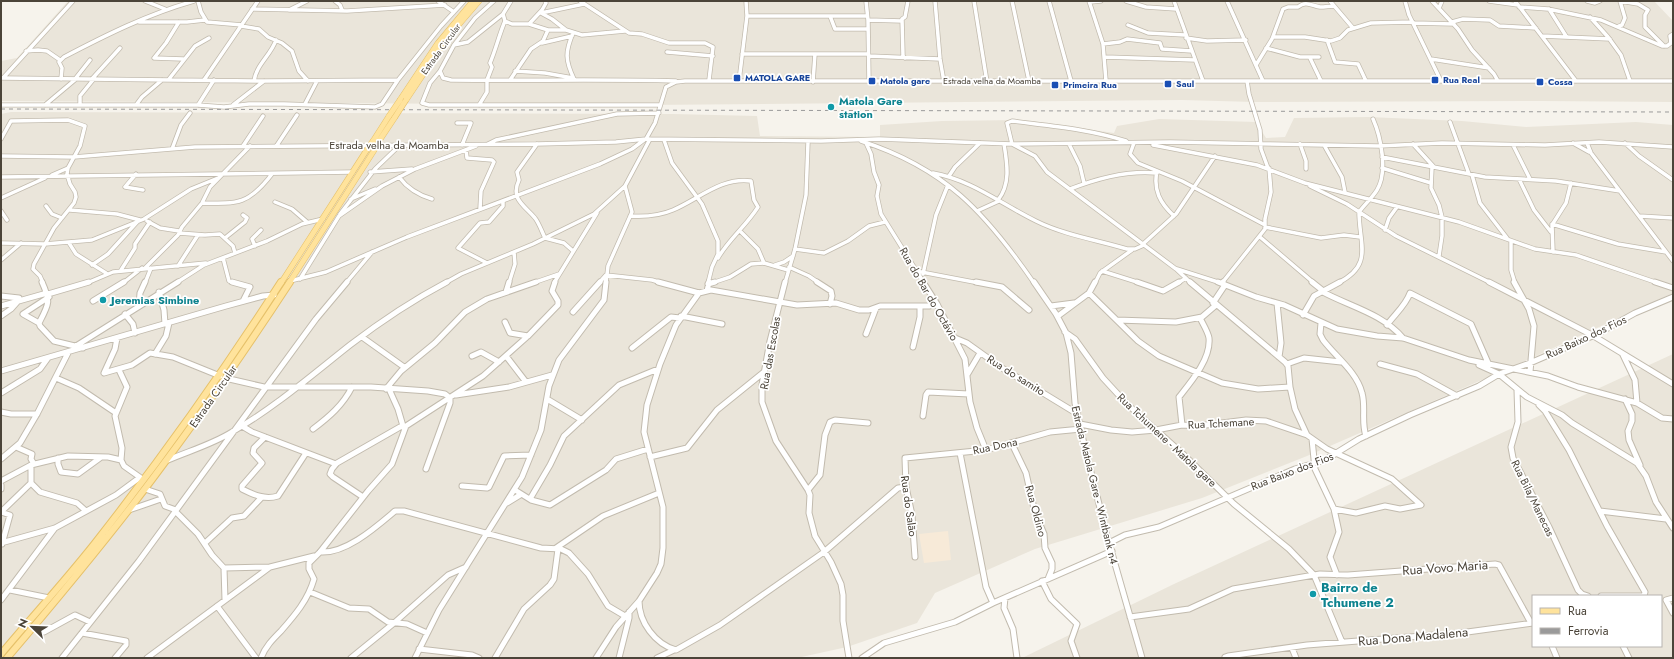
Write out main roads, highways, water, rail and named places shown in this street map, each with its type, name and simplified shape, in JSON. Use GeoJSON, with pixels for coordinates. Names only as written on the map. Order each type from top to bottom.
{"type":"FeatureCollection","features":[{"type":"Feature","properties":{"kind":"main road","name":"Estrada Circular"},"geometry":{"type":"LineString","coordinates":[[7,658],[129,510],[166,460],[222,377],[290,281],[372,148],[373,141],[389,116],[438,43],[473,1]]}},
{"type":"Feature","properties":{"kind":"main road","name":"Estrada Circular"},"geometry":{"type":"LineString","coordinates":[[1,654],[94,544],[142,479],[222,377],[353,172],[379,141],[448,37],[479,1]]}},
{"type":"Feature","properties":{"kind":"railway"},"geometry":{"type":"LineString","coordinates":[[1,109],[1673,112]]}},
{"type":"Feature","properties":{"kind":"place","name":"MATOLA GARE"},"geometry":{"type":"Point","coordinates":[737,78]}},
{"type":"Feature","properties":{"kind":"place","name":"Rua Real"},"geometry":{"type":"Point","coordinates":[1435,80]}},
{"type":"Feature","properties":{"kind":"place","name":"Matola gare"},"geometry":{"type":"Point","coordinates":[872,81]}},
{"type":"Feature","properties":{"kind":"place","name":"Cossa"},"geometry":{"type":"Point","coordinates":[1540,82]}},
{"type":"Feature","properties":{"kind":"place","name":"Saul"},"geometry":{"type":"Point","coordinates":[1168,84]}},
{"type":"Feature","properties":{"kind":"place","name":"Primeira Rua"},"geometry":{"type":"Point","coordinates":[1055,85]}},
{"type":"Feature","properties":{"kind":"place","name":"Matola Gare station"},"geometry":{"type":"Point","coordinates":[831,107]}},
{"type":"Feature","properties":{"kind":"place","name":"Jeremias Simbine"},"geometry":{"type":"Point","coordinates":[103,300]}},
{"type":"Feature","properties":{"kind":"place","name":"Bairro de Tchumene 2"},"geometry":{"type":"Point","coordinates":[1313,594]}}]}
